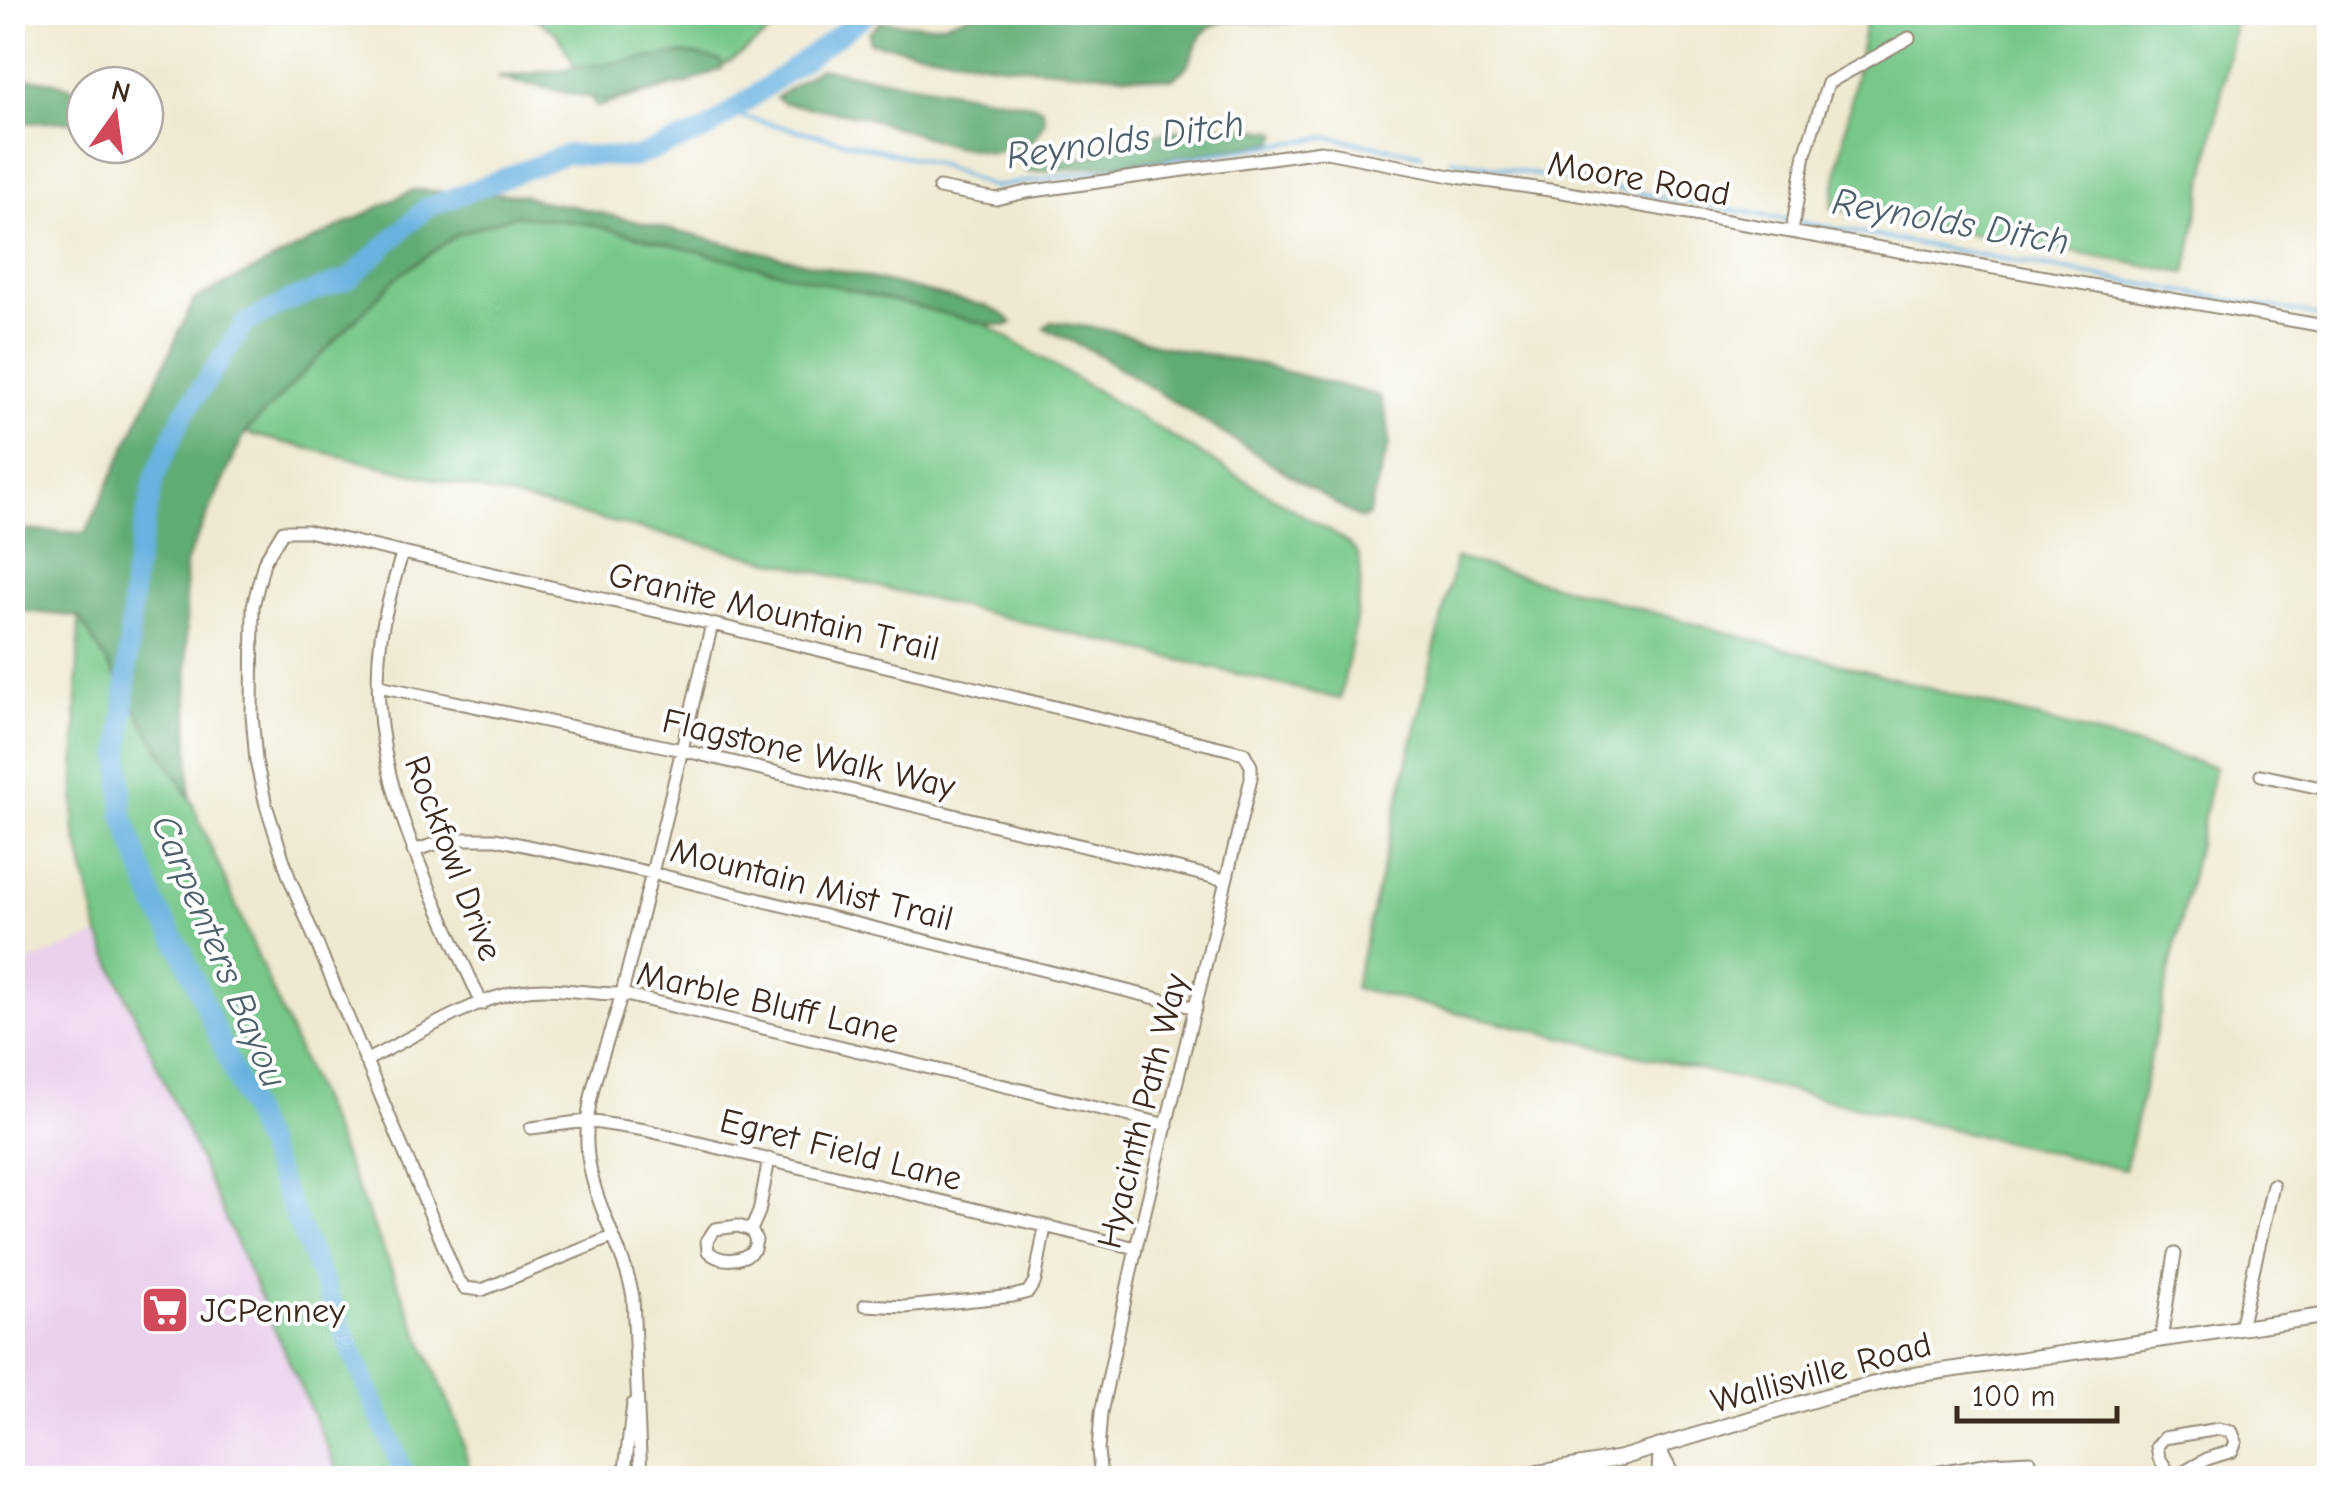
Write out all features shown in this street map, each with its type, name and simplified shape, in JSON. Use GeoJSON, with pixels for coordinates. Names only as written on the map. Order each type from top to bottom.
{"type":"FeatureCollection","features":[{"type":"Feature","properties":{"kind":"main road","name":"Wallisville Road"},"geometry":{"type":"LineString","coordinates":[[1510,1478],[1621,1458],[1907,1376],[2330,1315]]}},
{"type":"Feature","properties":{"kind":"street"},"geometry":{"type":"LineString","coordinates":[[1792,232],[1806,154],[1828,83],[1909,38]]}},
{"type":"Feature","properties":{"kind":"street","name":"Moore Road"},"geometry":{"type":"LineString","coordinates":[[938,188],[996,199],[1321,150],[1456,177],[1557,191],[2330,327]]}},
{"type":"Feature","properties":{"kind":"street","name":"Granite Mountain Trail"},"geometry":{"type":"LineString","coordinates":[[364,1061],[275,840],[256,761],[252,715],[253,606],[264,562],[283,531],[307,531],[712,624],[1228,747],[1248,758]]}},
{"type":"Feature","properties":{"kind":"street","name":"Rockfowl Drive"},"geometry":{"type":"LineString","coordinates":[[402,554],[382,634],[378,686],[386,765],[414,850],[482,1004]]}},
{"type":"Feature","properties":{"kind":"street"},"geometry":{"type":"LineString","coordinates":[[641,1478],[633,1297],[592,1180],[588,1121],[594,1078],[622,994],[712,624]]}},
{"type":"Feature","properties":{"kind":"street","name":"Flagstone Walk Way"},"geometry":{"type":"LineString","coordinates":[[378,686],[682,750],[1225,880]]}},
{"type":"Feature","properties":{"kind":"street","name":"Hyacinth Path Way"},"geometry":{"type":"LineString","coordinates":[[1101,1478],[1101,1412],[1136,1248],[1250,779],[1248,758]]}},
{"type":"Feature","properties":{"kind":"street"},"geometry":{"type":"LineString","coordinates":[[2261,775],[2330,790]]}},
{"type":"Feature","properties":{"kind":"street","name":"Mountain Mist Trail"},"geometry":{"type":"LineString","coordinates":[[414,850],[451,839],[486,838],[652,873],[1196,1008]]}},
{"type":"Feature","properties":{"kind":"street","name":"Marble Bluff Lane"},"geometry":{"type":"LineString","coordinates":[[364,1061],[482,1004],[520,991],[553,988],[622,994],[1166,1125]]}},
{"type":"Feature","properties":{"kind":"street"},"geometry":{"type":"LineString","coordinates":[[364,1061],[457,1278],[471,1290],[482,1290],[612,1237]]}},
{"type":"Feature","properties":{"kind":"street","name":"Egret Field Lane"},"geometry":{"type":"LineString","coordinates":[[531,1128],[588,1121],[645,1130],[1136,1248]]}},
{"type":"Feature","properties":{"kind":"street"},"geometry":{"type":"LineString","coordinates":[[751,1230],[759,1212],[770,1159]]}},
{"type":"Feature","properties":{"kind":"street"},"geometry":{"type":"LineString","coordinates":[[2240,1328],[2273,1185]]}},
{"type":"Feature","properties":{"kind":"street"},"geometry":{"type":"LineString","coordinates":[[864,1304],[904,1307],[1028,1292],[1034,1281],[1045,1227]]}},
{"type":"Feature","properties":{"kind":"street"},"geometry":{"type":"LineString","coordinates":[[2161,1339],[2176,1254]]}},
{"type":"Feature","properties":{"kind":"street"},"geometry":{"type":"LineString","coordinates":[[624,1478],[636,1390]]}},
{"type":"Feature","properties":{"kind":"street"},"geometry":{"type":"LineString","coordinates":[[2219,1429],[2232,1432],[2236,1442],[2232,1451],[2207,1459],[2173,1478],[2159,1458],[2157,1446],[2164,1438],[2219,1429]]}},
{"type":"Feature","properties":{"kind":"street"},"geometry":{"type":"LineString","coordinates":[[1658,1478],[1659,1448]]}},
{"type":"Feature","properties":{"kind":"street"},"geometry":{"type":"LineString","coordinates":[[1659,1448],[1675,1478]]}},
{"type":"Feature","properties":{"kind":"street"},"geometry":{"type":"LineString","coordinates":[[1906,1478],[1990,1463],[2030,1461],[2037,1478]]}},
{"type":"Feature","properties":{"kind":"shaded area"},"geometry":{"type":"Polygon","coordinates":[[[99,935],[341,1478],[13,1478],[13,968],[99,935]]]}},
{"type":"Feature","properties":{"kind":"green space"},"geometry":{"type":"Polygon","coordinates":[[[977,12],[1298,13],[1294,20],[1284,22],[1234,21],[1214,25],[1201,36],[1185,68],[1171,79],[993,64],[869,42],[869,32],[881,21],[927,25],[977,12]]]}},
{"type":"Feature","properties":{"kind":"green space"},"geometry":{"type":"Polygon","coordinates":[[[527,13],[797,13],[729,62],[664,89],[596,107],[557,33],[527,13]]]}},
{"type":"Feature","properties":{"kind":"green space"},"geometry":{"type":"Polygon","coordinates":[[[1867,13],[2237,13],[2186,273],[1831,208],[1867,13]]]}},
{"type":"Feature","properties":{"kind":"green space"},"geometry":{"type":"Polygon","coordinates":[[[685,53],[720,60],[723,68],[688,83],[605,101],[497,78],[685,53]]]}},
{"type":"Feature","properties":{"kind":"green space"},"geometry":{"type":"Polygon","coordinates":[[[819,68],[1031,104],[1042,108],[1045,120],[1031,144],[991,153],[946,144],[865,117],[784,103],[776,98],[819,68]]]}},
{"type":"Feature","properties":{"kind":"green space"},"geometry":{"type":"Polygon","coordinates":[[[13,76],[65,86],[65,122],[13,123],[13,76]]]}},
{"type":"Feature","properties":{"kind":"green space"},"geometry":{"type":"Polygon","coordinates":[[[1208,124],[1278,134],[1274,142],[1182,157],[1029,172],[1024,168],[1028,162],[1082,158],[1158,134],[1208,124]]]}},
{"type":"Feature","properties":{"kind":"green space"},"geometry":{"type":"Polygon","coordinates":[[[413,190],[524,195],[985,306],[1013,323],[985,324],[589,224],[516,215],[458,234],[397,277],[245,433],[185,564],[190,798],[79,617],[13,610],[13,530],[86,533],[194,300],[413,190]]]}},
{"type":"Feature","properties":{"kind":"green space"},"geometry":{"type":"Polygon","coordinates":[[[516,215],[590,224],[985,324],[1352,547],[1358,555],[1360,583],[1340,699],[245,433],[397,277],[458,234],[516,215]]]}},
{"type":"Feature","properties":{"kind":"green space"},"geometry":{"type":"Polygon","coordinates":[[[1051,322],[1115,331],[1161,346],[1257,364],[1380,396],[1389,444],[1368,516],[1360,519],[1094,352],[1044,328],[1051,322]]]}},
{"type":"Feature","properties":{"kind":"green space"},"geometry":{"type":"Polygon","coordinates":[[[1456,558],[2215,767],[2125,1170],[1354,988],[1456,558]]]}},
{"type":"Feature","properties":{"kind":"green space"},"geometry":{"type":"Polygon","coordinates":[[[79,617],[190,798],[457,1422],[472,1478],[341,1478],[99,935],[74,826],[79,617]]]}},
{"type":"Feature","properties":{"kind":"waterway","name":"Carpenters Bayou"},"geometry":{"type":"LineString","coordinates":[[406,1478],[182,951],[155,904],[123,815],[121,756],[134,574],[155,476],[183,415],[245,324],[288,301],[350,278],[426,208],[566,154],[633,158],[705,131],[870,12]]}},
{"type":"Feature","properties":{"kind":"waterway","name":"Reynolds Ditch"},"geometry":{"type":"LineString","coordinates":[[726,113],[937,164],[992,187],[1328,137],[1421,154]]}},
{"type":"Feature","properties":{"kind":"waterway","name":"Reynolds Ditch"},"geometry":{"type":"LineString","coordinates":[[1451,159],[1547,177]]}},
{"type":"Feature","properties":{"kind":"waterway","name":"Reynolds Ditch"},"geometry":{"type":"LineString","coordinates":[[1563,179],[1788,220]]}},
{"type":"Feature","properties":{"kind":"waterway","name":"Reynolds Ditch"},"geometry":{"type":"LineString","coordinates":[[1798,222],[2330,318]]}},
{"type":"Feature","properties":{"kind":"place","name":"JCPenney"},"geometry":{"type":"Point","coordinates":[165,1310]}}]}
